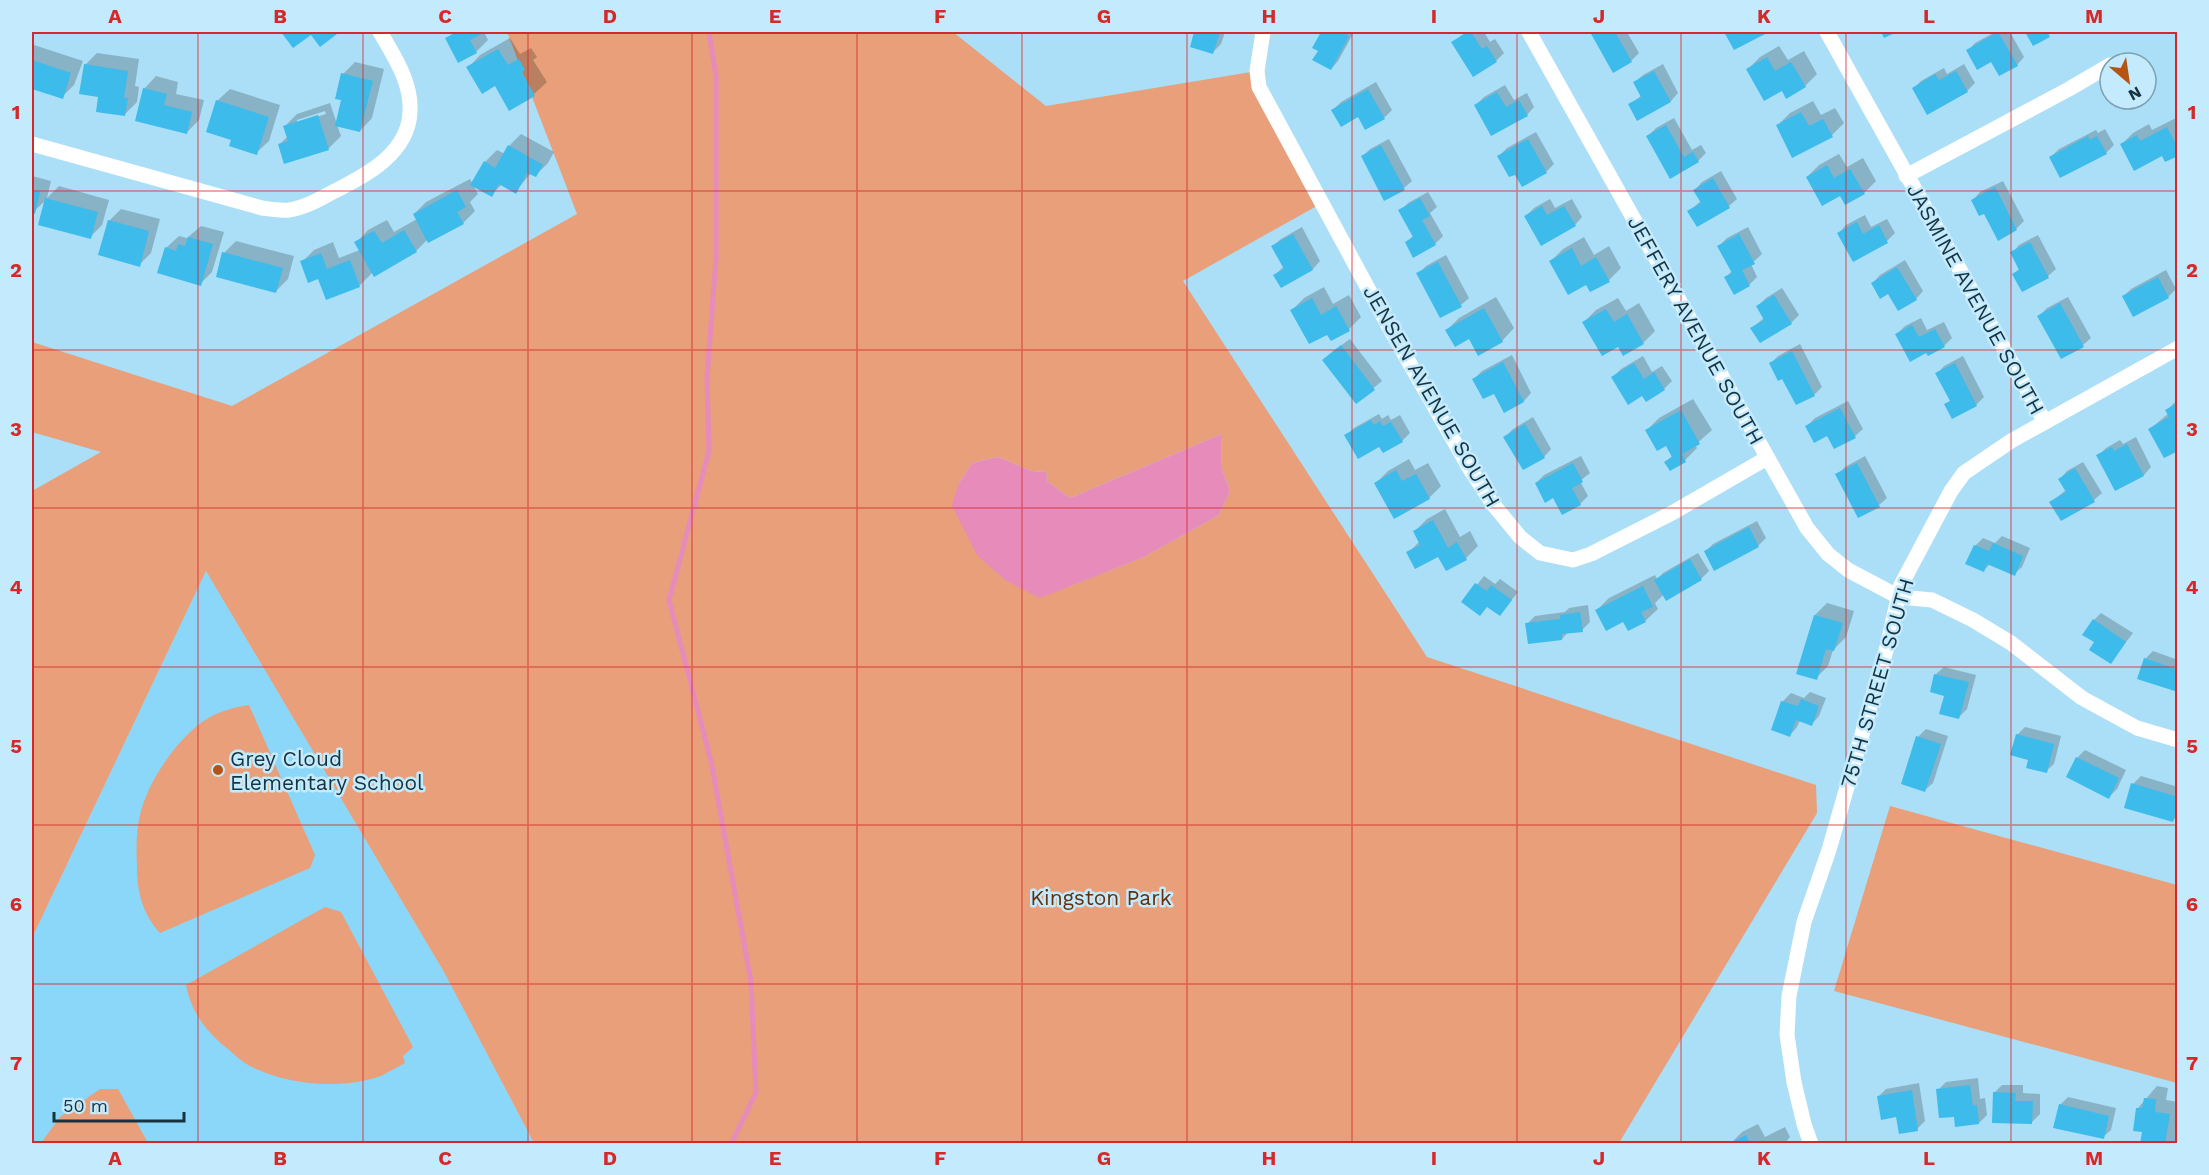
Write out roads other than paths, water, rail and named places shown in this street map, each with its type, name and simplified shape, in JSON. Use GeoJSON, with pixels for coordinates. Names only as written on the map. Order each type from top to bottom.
{"type":"FeatureCollection","features":[{"type":"Feature","properties":{"kind":"street"},"geometry":{"type":"LineString","coordinates":[[32,144],[262,208],[287,210],[303,207],[359,178],[387,159],[402,138],[411,110],[404,76],[380,32]]}},
{"type":"Feature","properties":{"kind":"street","name":"JENSEN AVENUE SOUTH"},"geometry":{"type":"LineString","coordinates":[[1263,32],[1257,71],[1259,87],[1390,329],[1470,469],[1492,503],[1520,537],[1540,553],[1573,560],[1591,554],[1672,513],[1767,458]]}},
{"type":"Feature","properties":{"kind":"street","name":"JEFFERY AVENUE SOUTH"},"geometry":{"type":"LineString","coordinates":[[1528,32],[1807,528],[1828,554],[1848,570],[1899,597]]}},
{"type":"Feature","properties":{"kind":"street","name":"JASMINE AVENUE SOUTH"},"geometry":{"type":"LineString","coordinates":[[1827,32],[2045,422]]}},
{"type":"Feature","properties":{"kind":"street","name":"JASMINE AVENUE SOUTH"},"geometry":{"type":"LineString","coordinates":[[1906,176],[2098,72]]}},
{"type":"Feature","properties":{"kind":"street","name":"75TH STREET SOUTH"},"geometry":{"type":"LineString","coordinates":[[1811,1143],[1794,1082],[1787,1035],[1789,996],[1804,922],[1829,850],[1887,647],[1901,585],[1951,491],[1964,473],[2011,441],[2178,348]]}},
{"type":"Feature","properties":{"kind":"street"},"geometry":{"type":"LineString","coordinates":[[1899,597],[1932,600],[1973,620],[2011,643],[2082,698],[2137,728],[2178,740]]}},
{"type":"Feature","properties":{"kind":"waterway"},"geometry":{"type":"LineString","coordinates":[[709,32],[716,76],[716,259],[707,377],[709,451],[669,600],[711,761],[751,982],[756,1093],[731,1144]]}},
{"type":"Feature","properties":{"kind":"place","name":"Grey Cloud Elementary School"},"geometry":{"type":"Point","coordinates":[218,770]}},
{"type":"Feature","properties":{"kind":"park label","name":"Kingston Park"},"geometry":{"type":"Point","coordinates":[1101,897]}}]}
